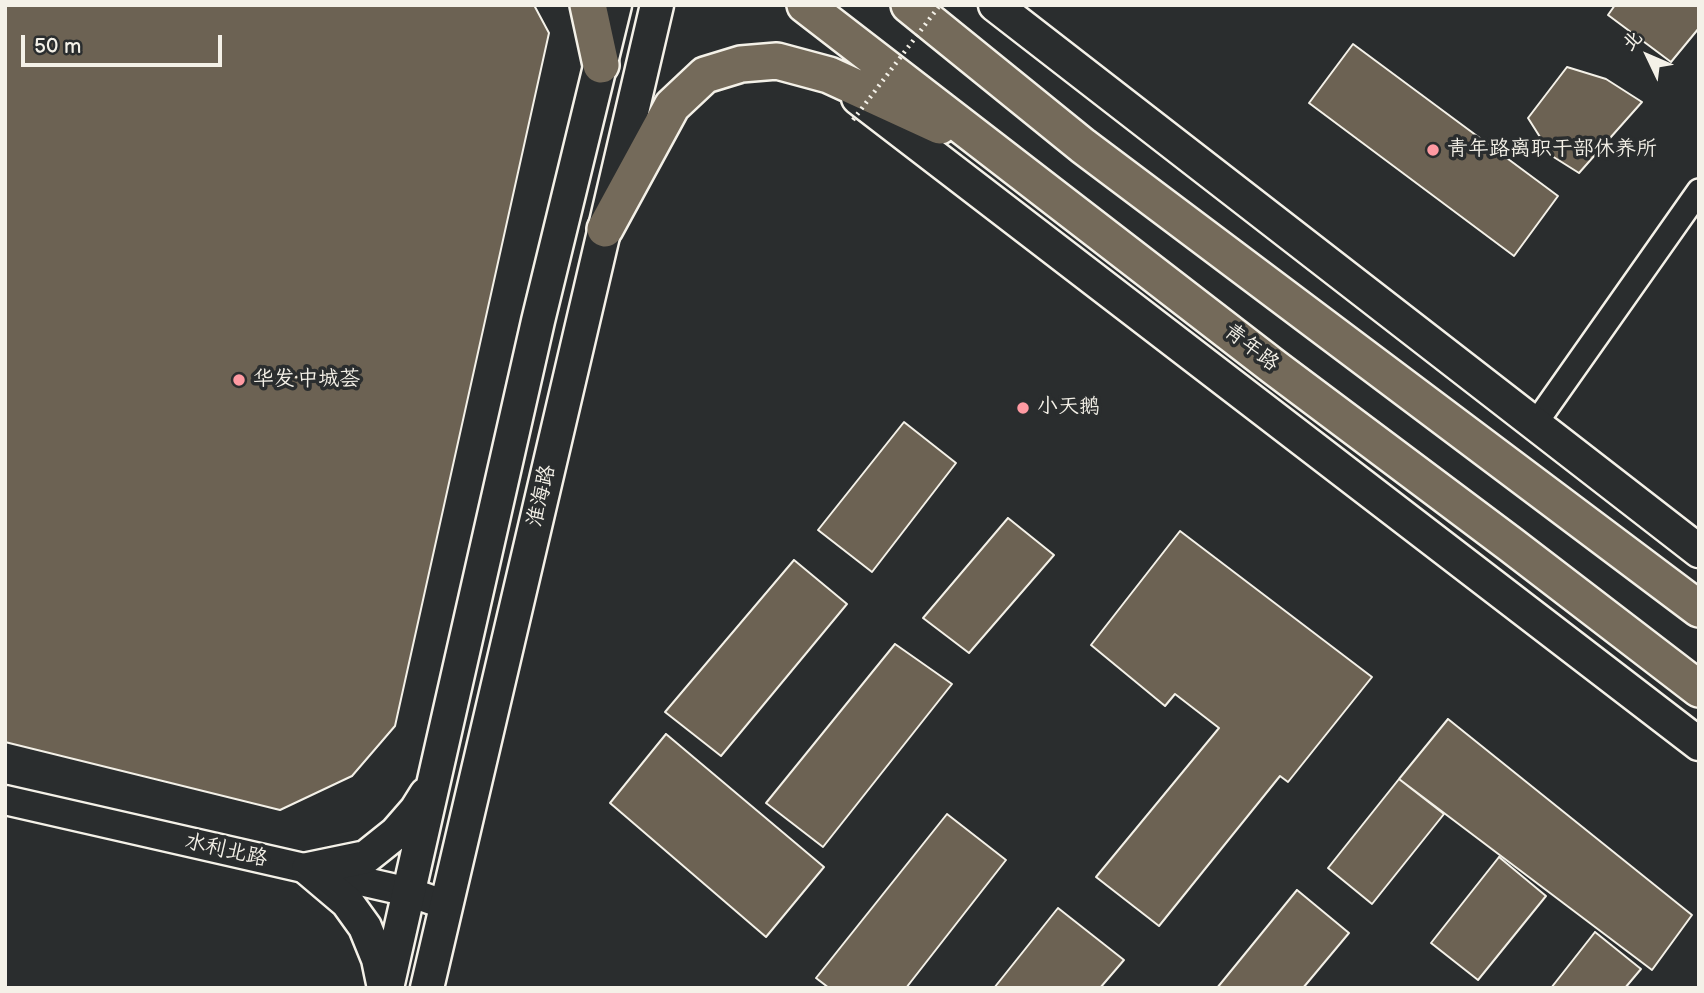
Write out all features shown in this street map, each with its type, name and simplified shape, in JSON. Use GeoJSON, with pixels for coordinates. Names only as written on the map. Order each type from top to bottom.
{"type":"FeatureCollection","features":[{"type":"Feature","properties":{"kind":"main road"},"geometry":{"type":"LineString","coordinates":[[588,5],[601,65]]}},
{"type":"Feature","properties":{"kind":"main road","name":"淮海路"},"geometry":{"type":"LineString","coordinates":[[385,988],[538,321],[615,5]]}},
{"type":"Feature","properties":{"kind":"main road","name":"淮海路"},"geometry":{"type":"LineString","coordinates":[[428,988],[657,5]]}},
{"type":"Feature","properties":{"kind":"main road","name":"青年路"},"geometry":{"type":"LineString","coordinates":[[805,5],[1699,689]]}},
{"type":"Feature","properties":{"kind":"main road"},"geometry":{"type":"LineString","coordinates":[[909,5],[1083,146],[1699,609]]}},
{"type":"Feature","properties":{"kind":"main road"},"geometry":{"type":"LineString","coordinates":[[995,5],[1699,551]]}},
{"type":"Feature","properties":{"kind":"main road"},"geometry":{"type":"LineString","coordinates":[[605,229],[673,106],[705,75],[741,64],[777,61],[829,75],[994,150]]}},
{"type":"Feature","properties":{"kind":"main road"},"geometry":{"type":"LineString","coordinates":[[829,75],[1699,744]]}},
{"type":"Feature","properties":{"kind":"main road"},"geometry":{"type":"LineString","coordinates":[[309,869],[366,858],[396,833],[416,810],[434,781]]}},
{"type":"Feature","properties":{"kind":"main road"},"geometry":{"type":"LineString","coordinates":[[309,869],[347,902],[365,927],[378,959],[385,988]]}},
{"type":"Feature","properties":{"kind":"street"},"geometry":{"type":"LineString","coordinates":[[1535,424],[1699,191]]}},
{"type":"Feature","properties":{"kind":"street","name":"水利北路"},"geometry":{"type":"LineString","coordinates":[[5,800],[409,892],[446,905]]}},
{"type":"Feature","properties":{"kind":"path"},"geometry":{"type":"LineString","coordinates":[[853,120],[940,5]]}},
{"type":"Feature","properties":{"kind":"building","name":"华发·中城荟"},"geometry":{"type":"Polygon","coordinates":[[[5,5],[534,5],[549,33],[395,726],[352,776],[280,810],[5,742],[5,5]]]}},
{"type":"Feature","properties":{"kind":"building"},"geometry":{"type":"Polygon","coordinates":[[[1615,5],[1699,5],[1699,28],[1671,62],[1608,15],[1615,5]]]}},
{"type":"Feature","properties":{"kind":"building","name":"青年路离职干部休养所"},"geometry":{"type":"Polygon","coordinates":[[[1353,44],[1558,196],[1514,256],[1309,103],[1353,44]]]}},
{"type":"Feature","properties":{"kind":"building"},"geometry":{"type":"Polygon","coordinates":[[[1567,67],[1606,79],[1642,102],[1579,173],[1552,156],[1528,118],[1567,67]]]}},
{"type":"Feature","properties":{"kind":"building"},"geometry":{"type":"Polygon","coordinates":[[[904,422],[956,463],[872,572],[818,530],[904,422]]]}},
{"type":"Feature","properties":{"kind":"building"},"geometry":{"type":"Polygon","coordinates":[[[1008,518],[1054,555],[969,653],[923,618],[1008,518]]]}},
{"type":"Feature","properties":{"kind":"building"},"geometry":{"type":"Polygon","coordinates":[[[1180,531],[1372,677],[1288,782],[1280,776],[1159,926],[1096,877],[1219,728],[1175,694],[1165,706],[1091,645],[1180,531]]]}},
{"type":"Feature","properties":{"kind":"building"},"geometry":{"type":"Polygon","coordinates":[[[794,560],[847,604],[721,756],[665,712],[794,560]]]}},
{"type":"Feature","properties":{"kind":"building"},"geometry":{"type":"Polygon","coordinates":[[[895,644],[952,684],[823,847],[766,803],[895,644]]]}},
{"type":"Feature","properties":{"kind":"building"},"geometry":{"type":"Polygon","coordinates":[[[1448,719],[1692,915],[1652,970],[1399,779],[1448,719]]]}},
{"type":"Feature","properties":{"kind":"building"},"geometry":{"type":"Polygon","coordinates":[[[666,734],[824,867],[766,937],[610,803],[666,734]]]}},
{"type":"Feature","properties":{"kind":"building"},"geometry":{"type":"Polygon","coordinates":[[[1399,779],[1444,814],[1372,904],[1328,868],[1399,779]]]}},
{"type":"Feature","properties":{"kind":"building"},"geometry":{"type":"Polygon","coordinates":[[[947,814],[1006,860],[906,988],[829,988],[816,978],[947,814]]]}},
{"type":"Feature","properties":{"kind":"building"},"geometry":{"type":"Polygon","coordinates":[[[1499,857],[1546,896],[1478,980],[1431,943],[1499,857]]]}},
{"type":"Feature","properties":{"kind":"building"},"geometry":{"type":"Polygon","coordinates":[[[1297,890],[1349,933],[1303,988],[1217,988],[1297,890]]]}},
{"type":"Feature","properties":{"kind":"building"},"geometry":{"type":"Polygon","coordinates":[[[1058,908],[1124,960],[1100,988],[994,988],[1058,908]]]}},
{"type":"Feature","properties":{"kind":"building"},"geometry":{"type":"Polygon","coordinates":[[[1595,932],[1641,969],[1625,988],[1551,988],[1595,932]]]}},
{"type":"Feature","properties":{"kind":"place","name":"青年路离职干部休养所"},"geometry":{"type":"Point","coordinates":[1433,150]}},
{"type":"Feature","properties":{"kind":"place","name":"华发·中城荟"},"geometry":{"type":"Point","coordinates":[239,380]}},
{"type":"Feature","properties":{"kind":"place","name":"小天鹅"},"geometry":{"type":"Point","coordinates":[1023,408]}}]}
